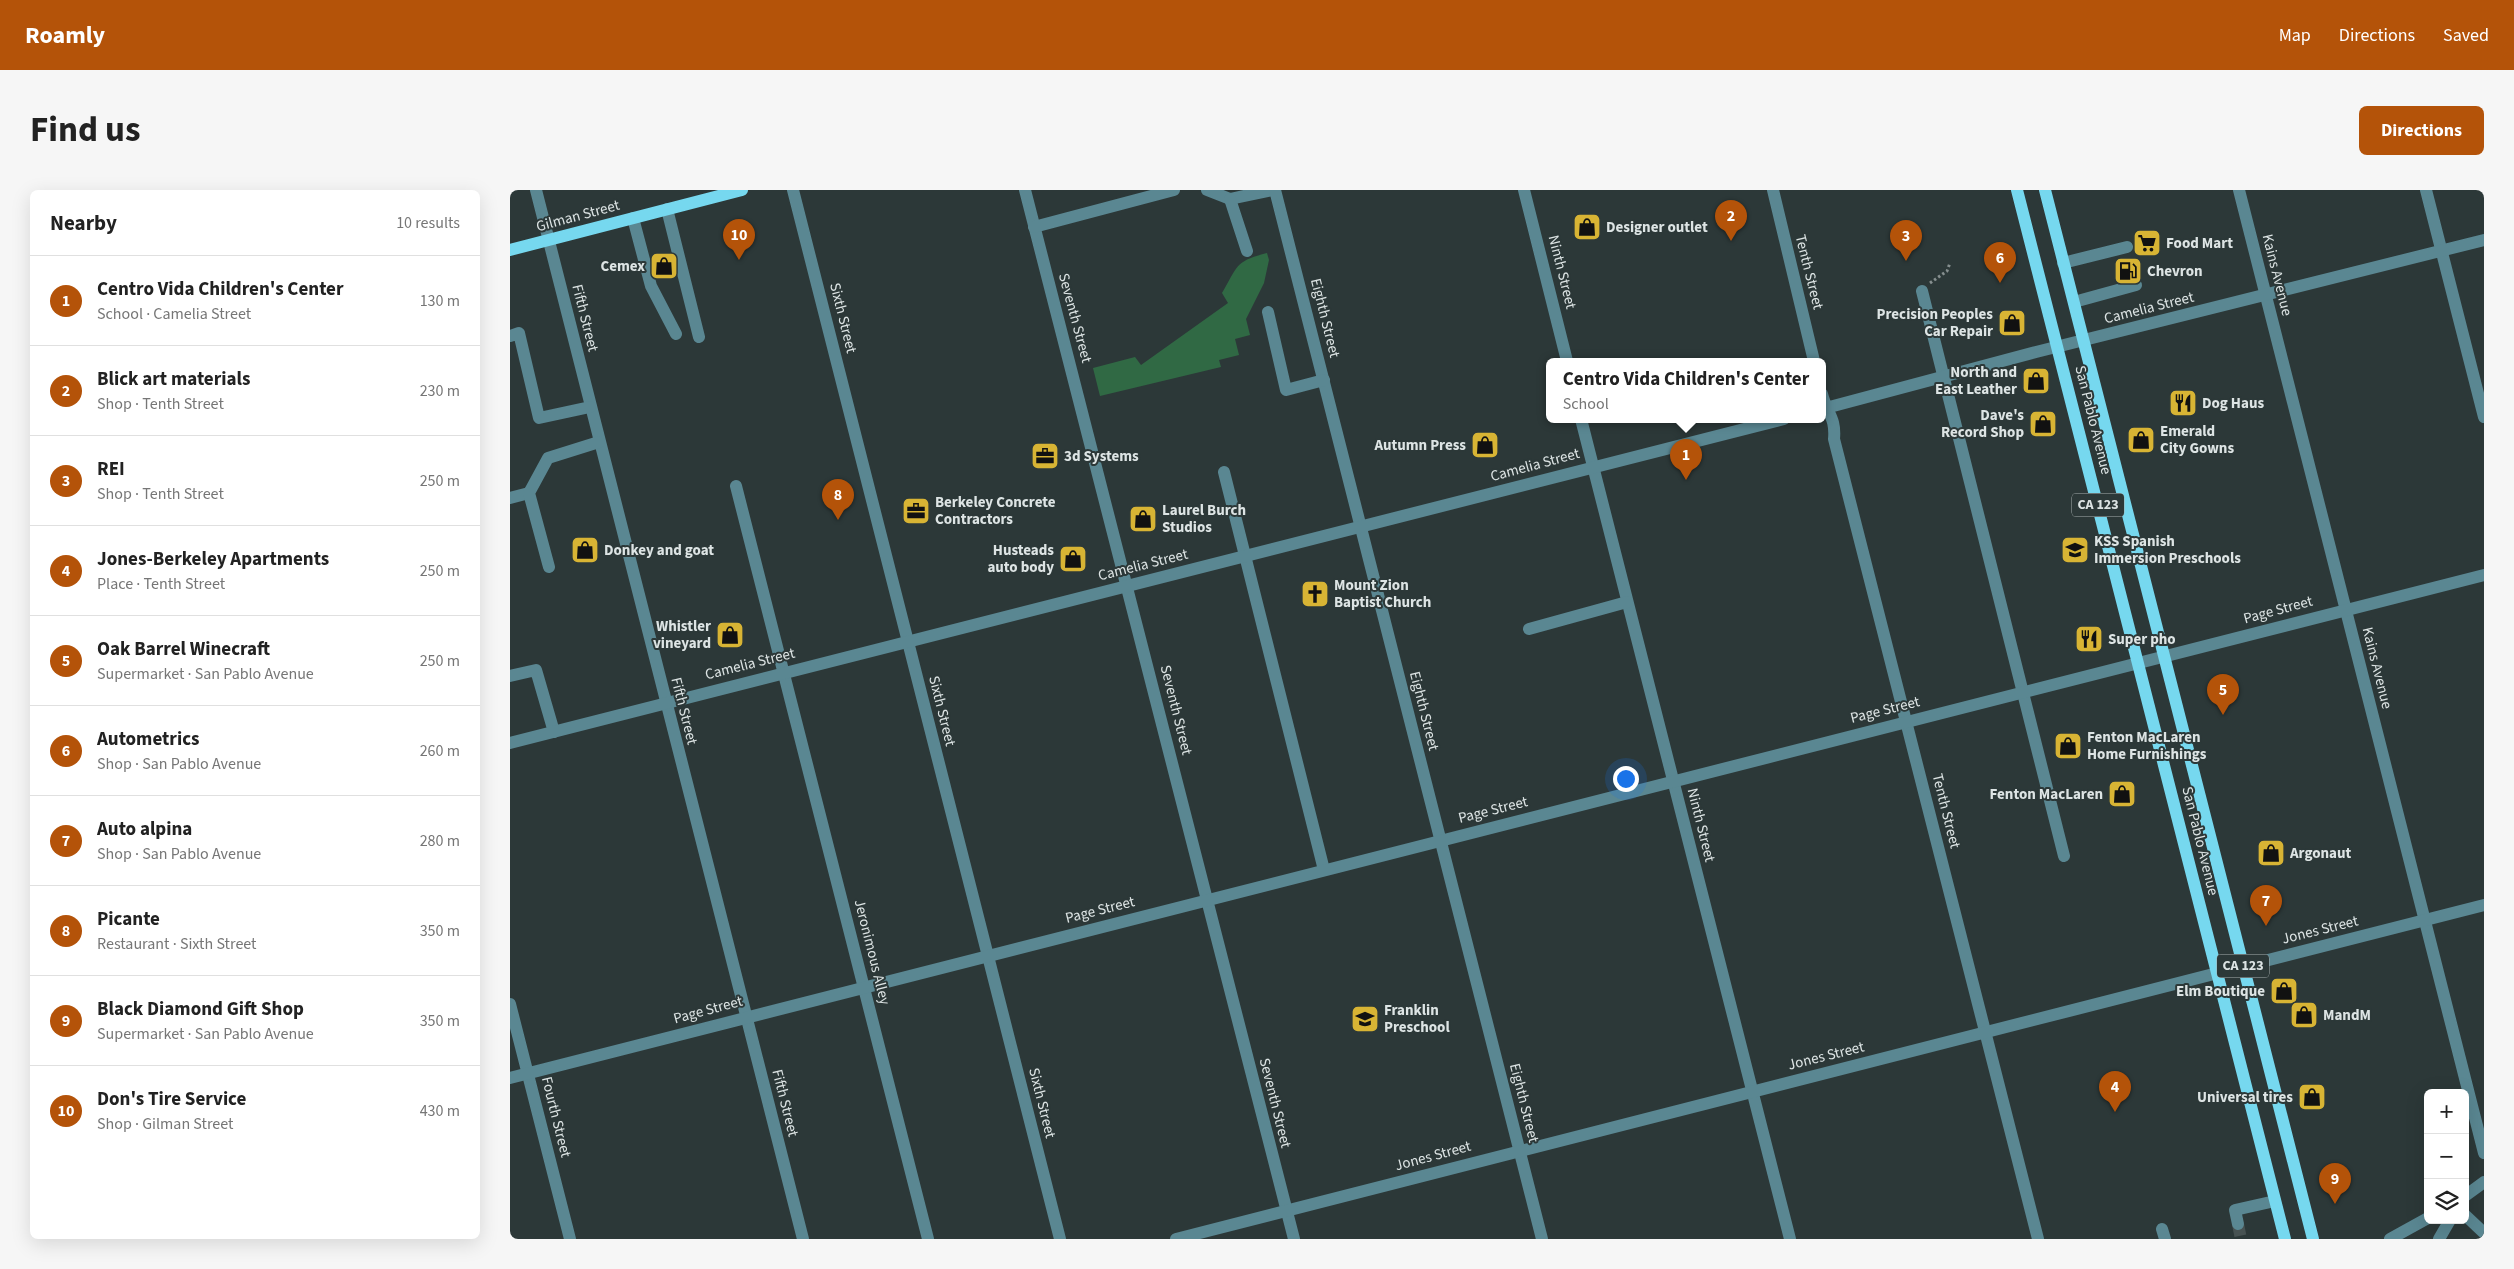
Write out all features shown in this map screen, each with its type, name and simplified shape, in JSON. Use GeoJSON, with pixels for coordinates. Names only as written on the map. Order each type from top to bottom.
{"type":"FeatureCollection","features":[{"type":"Feature","properties":{"kind":"main road","name":"Gilman Street"},"geometry":{"type":"LineString","coordinates":[[510,250],[742,190]]}},
{"type":"Feature","properties":{"kind":"main road","name":"San Pablo Avenue"},"geometry":{"type":"LineString","coordinates":[[2017,190],[2285,1239]]}},
{"type":"Feature","properties":{"kind":"main road","name":"San Pablo Avenue"},"geometry":{"type":"LineString","coordinates":[[2045,190],[2313,1239]]}},
{"type":"Feature","properties":{"kind":"street","name":"Fifth Street"},"geometry":{"type":"LineString","coordinates":[[536,190],[803,1239]]}},
{"type":"Feature","properties":{"kind":"street","name":"Sixth Street"},"geometry":{"type":"LineString","coordinates":[[793,190],[1060,1239]]}},
{"type":"Feature","properties":{"kind":"street","name":"Seventh Street"},"geometry":{"type":"LineString","coordinates":[[1025,190],[1294,1239]]}},
{"type":"Feature","properties":{"kind":"street"},"geometry":{"type":"LineString","coordinates":[[1034,227],[1174,190]]}},
{"type":"Feature","properties":{"kind":"street"},"geometry":{"type":"LineString","coordinates":[[1207,190],[1230,199],[1274,190]]}},
{"type":"Feature","properties":{"kind":"street","name":"Eighth Street"},"geometry":{"type":"LineString","coordinates":[[1274,190],[1542,1239]]}},
{"type":"Feature","properties":{"kind":"street","name":"Ninth Street"},"geometry":{"type":"LineString","coordinates":[[1524,190],[1566,358]]}},
{"type":"Feature","properties":{"kind":"street","name":"Tenth Street"},"geometry":{"type":"LineString","coordinates":[[1773,190],[1813,358]]}},
{"type":"Feature","properties":{"kind":"street","name":"Kains Avenue"},"geometry":{"type":"LineString","coordinates":[[2239,190],[2484,1153]]}},
{"type":"Feature","properties":{"kind":"street"},"geometry":{"type":"LineString","coordinates":[[2426,190],[2484,417]]}},
{"type":"Feature","properties":{"kind":"street"},"geometry":{"type":"LineString","coordinates":[[1230,199],[1247,251]]}},
{"type":"Feature","properties":{"kind":"street"},"geometry":{"type":"LineString","coordinates":[[667,209],[699,337]]}},
{"type":"Feature","properties":{"kind":"street"},"geometry":{"type":"LineString","coordinates":[[633,218],[651,286],[676,334]]}},
{"type":"Feature","properties":{"kind":"street","name":"Camelia Street"},"geometry":{"type":"LineString","coordinates":[[1826,407],[2484,240]]}},
{"type":"Feature","properties":{"kind":"street"},"geometry":{"type":"LineString","coordinates":[[2064,263],[2127,247]]}},
{"type":"Feature","properties":{"kind":"street"},"geometry":{"type":"LineString","coordinates":[[2074,302],[2136,285]]}},
{"type":"Feature","properties":{"kind":"street"},"geometry":{"type":"LineString","coordinates":[[1922,291],[2064,856]]}},
{"type":"Feature","properties":{"kind":"street"},"geometry":{"type":"LineString","coordinates":[[1268,312],[1286,390],[1324,380]]}},
{"type":"Feature","properties":{"kind":"street"},"geometry":{"type":"LineString","coordinates":[[510,336],[519,333],[539,418],[590,407]]}},
{"type":"Feature","properties":{"kind":"street","name":"Tenth Street"},"geometry":{"type":"LineString","coordinates":[[1826,411],[1835,423],[1834,439],[2038,1239]]}},
{"type":"Feature","properties":{"kind":"street","name":"Ninth Street"},"geometry":{"type":"LineString","coordinates":[[1582,423],[1790,1239]]}},
{"type":"Feature","properties":{"kind":"street","name":"Camelia Street"},"geometry":{"type":"LineString","coordinates":[[510,743],[1768,423]]}},
{"type":"Feature","properties":{"kind":"street"},"geometry":{"type":"LineString","coordinates":[[549,567],[529,493],[548,458],[599,442]]}},
{"type":"Feature","properties":{"kind":"street"},"geometry":{"type":"LineString","coordinates":[[1224,472],[1324,870]]}},
{"type":"Feature","properties":{"kind":"street","name":"Jeronimous Alley"},"geometry":{"type":"LineString","coordinates":[[736,486],[928,1239]]}},
{"type":"Feature","properties":{"kind":"street"},"geometry":{"type":"LineString","coordinates":[[510,498],[529,493]]}},
{"type":"Feature","properties":{"kind":"street","name":"Page Street"},"geometry":{"type":"LineString","coordinates":[[510,1078],[2484,575]]}},
{"type":"Feature","properties":{"kind":"street"},"geometry":{"type":"LineString","coordinates":[[1529,629],[1627,602]]}},
{"type":"Feature","properties":{"kind":"street"},"geometry":{"type":"LineString","coordinates":[[510,676],[536,670],[554,732]]}},
{"type":"Feature","properties":{"kind":"street","name":"Jones Street"},"geometry":{"type":"LineString","coordinates":[[1176,1239],[2484,905]]}},
{"type":"Feature","properties":{"kind":"street","name":"Fourth Street"},"geometry":{"type":"LineString","coordinates":[[510,1004],[570,1239]]}},
{"type":"Feature","properties":{"kind":"street"},"geometry":{"type":"LineString","coordinates":[[2469,1193],[2484,1182]]}},
{"type":"Feature","properties":{"kind":"street"},"geometry":{"type":"LineString","coordinates":[[2238,1224],[2235,1210],[2275,1201]]}},
{"type":"Feature","properties":{"kind":"street"},"geometry":{"type":"LineString","coordinates":[[2469,1219],[2484,1233]]}},
{"type":"Feature","properties":{"kind":"street"},"geometry":{"type":"LineString","coordinates":[[2390,1239],[2424,1220]]}},
{"type":"Feature","properties":{"kind":"street"},"geometry":{"type":"LineString","coordinates":[[2439,1239],[2448,1224]]}},
{"type":"Feature","properties":{"kind":"path"},"geometry":{"type":"LineString","coordinates":[[1922,291],[1934,279],[1947,271],[1950,263]]}},
{"type":"Feature","properties":{"kind":"green space"},"geometry":{"type":"Polygon","coordinates":[[[1267,253],[1269,260],[1264,283],[1246,319],[1250,335],[1235,339],[1239,355],[1219,360],[1221,367],[1100,396],[1093,368],[1135,357],[1141,365],[1228,303],[1222,293],[1238,266],[1249,259],[1267,253]]]}},
{"type":"Feature","properties":{"kind":"tunnel"},"geometry":{"type":"LineString","coordinates":[[2238,1224],[2241,1239]]}},
{"type":"Feature","properties":{"kind":"place","name":"Designer outlet"},"geometry":{"type":"Point","coordinates":[1587,227]}},
{"type":"Feature","properties":{"kind":"place","name":"Blick art materials"},"geometry":{"type":"Point","coordinates":[1731,241]}},
{"type":"Feature","properties":{"kind":"place","name":"Food Mart"},"geometry":{"type":"Point","coordinates":[2147,243]}},
{"type":"Feature","properties":{"kind":"place","name":"Don's Tire Service"},"geometry":{"type":"Point","coordinates":[739,260]}},
{"type":"Feature","properties":{"kind":"place","name":"REI"},"geometry":{"type":"Point","coordinates":[1906,261]}},
{"type":"Feature","properties":{"kind":"place","name":"Cemex"},"geometry":{"type":"Point","coordinates":[664,266]}},
{"type":"Feature","properties":{"kind":"place","name":"Chevron"},"geometry":{"type":"Point","coordinates":[2128,271]}},
{"type":"Feature","properties":{"kind":"place","name":"Autometrics"},"geometry":{"type":"Point","coordinates":[2000,283]}},
{"type":"Feature","properties":{"kind":"place","name":"Precision Peoples Car Repair"},"geometry":{"type":"Point","coordinates":[2012,323]}},
{"type":"Feature","properties":{"kind":"place","name":"North and East Leather"},"geometry":{"type":"Point","coordinates":[2036,381]}},
{"type":"Feature","properties":{"kind":"place","name":"Dog Haus"},"geometry":{"type":"Point","coordinates":[2183,403]}},
{"type":"Feature","properties":{"kind":"place","name":"Dave's Record Shop"},"geometry":{"type":"Point","coordinates":[2043,424]}},
{"type":"Feature","properties":{"kind":"place","name":"Emerald City Gowns"},"geometry":{"type":"Point","coordinates":[2141,440]}},
{"type":"Feature","properties":{"kind":"place","name":"Autumn Press"},"geometry":{"type":"Point","coordinates":[1485,445]}},
{"type":"Feature","properties":{"kind":"place","name":"3d Systems"},"geometry":{"type":"Point","coordinates":[1045,456]}},
{"type":"Feature","properties":{"kind":"place","name":"Centro Vida Children's Center"},"geometry":{"type":"Point","coordinates":[1686,480]}},
{"type":"Feature","properties":{"kind":"place","name":"Berkeley Concrete Contractors"},"geometry":{"type":"Point","coordinates":[916,511]}},
{"type":"Feature","properties":{"kind":"place","name":"Laurel Burch Studios"},"geometry":{"type":"Point","coordinates":[1143,519]}},
{"type":"Feature","properties":{"kind":"place","name":"Picante"},"geometry":{"type":"Point","coordinates":[838,520]}},
{"type":"Feature","properties":{"kind":"place","name":"Donkey and goat"},"geometry":{"type":"Point","coordinates":[585,550]}},
{"type":"Feature","properties":{"kind":"place","name":"KSS Spanish Immersion Preschools"},"geometry":{"type":"Point","coordinates":[2075,550]}},
{"type":"Feature","properties":{"kind":"place","name":"Husteads auto body"},"geometry":{"type":"Point","coordinates":[1073,559]}},
{"type":"Feature","properties":{"kind":"place","name":"Mount Zion Baptist Church"},"geometry":{"type":"Point","coordinates":[1315,594]}},
{"type":"Feature","properties":{"kind":"place","name":"Whistler vineyard"},"geometry":{"type":"Point","coordinates":[730,635]}},
{"type":"Feature","properties":{"kind":"place","name":"Super pho"},"geometry":{"type":"Point","coordinates":[2089,639]}},
{"type":"Feature","properties":{"kind":"place","name":"Oak Barrel Winecraft"},"geometry":{"type":"Point","coordinates":[2223,715]}},
{"type":"Feature","properties":{"kind":"place","name":"Fenton MacLaren Home Furnishings"},"geometry":{"type":"Point","coordinates":[2068,746]}},
{"type":"Feature","properties":{"kind":"place","name":"Fenton MacLaren"},"geometry":{"type":"Point","coordinates":[2122,794]}},
{"type":"Feature","properties":{"kind":"place","name":"Argonaut"},"geometry":{"type":"Point","coordinates":[2271,853]}},
{"type":"Feature","properties":{"kind":"place","name":"Auto alpina"},"geometry":{"type":"Point","coordinates":[2266,926]}},
{"type":"Feature","properties":{"kind":"place","name":"Elm Boutique"},"geometry":{"type":"Point","coordinates":[2284,991]}},
{"type":"Feature","properties":{"kind":"place","name":"MandM"},"geometry":{"type":"Point","coordinates":[2304,1015]}},
{"type":"Feature","properties":{"kind":"place","name":"Franklin Preschool"},"geometry":{"type":"Point","coordinates":[1365,1019]}},
{"type":"Feature","properties":{"kind":"place","name":"Universal tires"},"geometry":{"type":"Point","coordinates":[2312,1097]}},
{"type":"Feature","properties":{"kind":"place","name":"Jones-Berkeley Apartments"},"geometry":{"type":"Point","coordinates":[2115,1112]}},
{"type":"Feature","properties":{"kind":"place","name":"Black Diamond Gift Shop"},"geometry":{"type":"Point","coordinates":[2335,1204]}}]}
